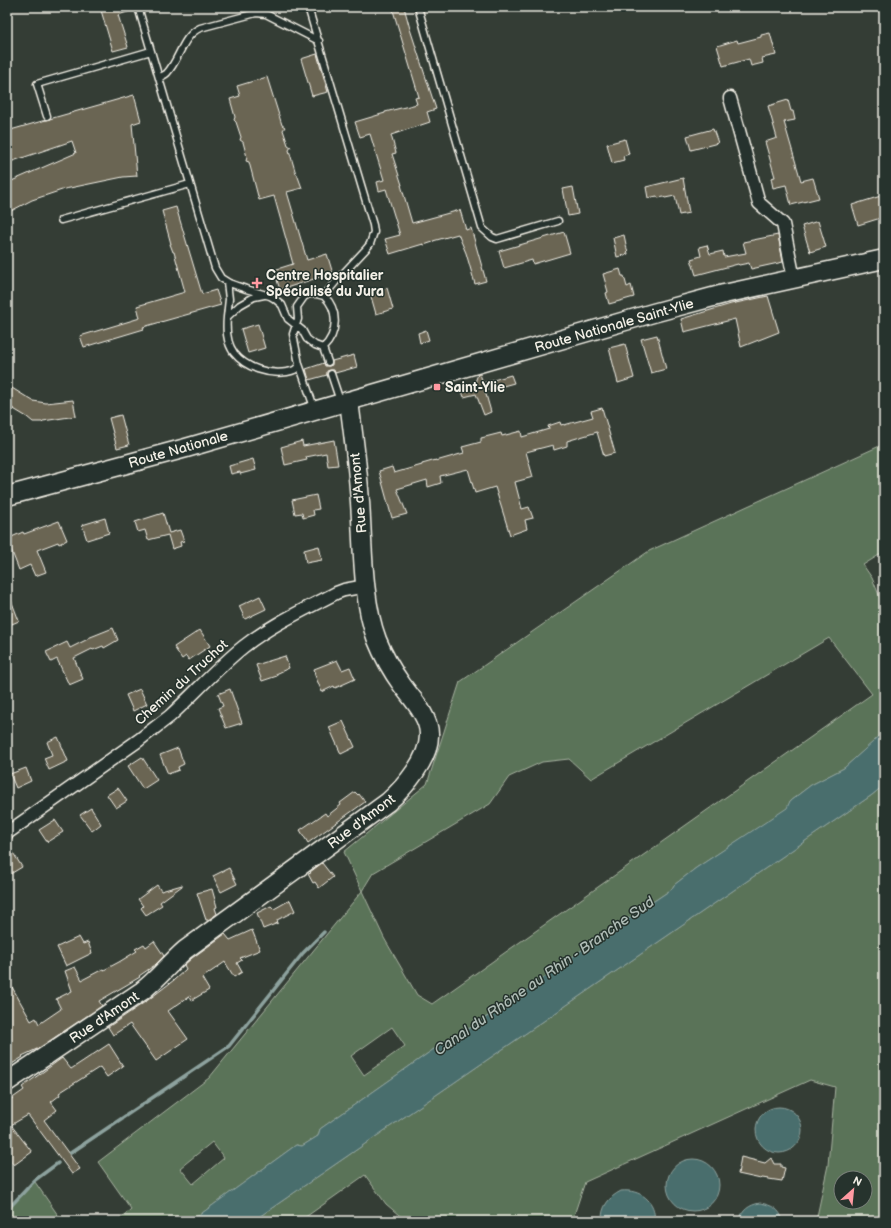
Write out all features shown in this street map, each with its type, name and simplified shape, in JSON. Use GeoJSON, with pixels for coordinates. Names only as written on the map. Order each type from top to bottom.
{"type":"FeatureCollection","features":[{"type":"Feature","properties":{"kind":"street"},"geometry":{"type":"LineString","coordinates":[[730,98],[759,203],[782,224],[794,278]]}},
{"type":"Feature","properties":{"kind":"street","name":"Route Nationale Saint-Ylie"},"geometry":{"type":"LineString","coordinates":[[344,402],[724,294],[884,259]]}},
{"type":"Feature","properties":{"kind":"street","name":"Route Nationale"},"geometry":{"type":"LineString","coordinates":[[7,496],[186,448],[344,402]]}},
{"type":"Feature","properties":{"kind":"street","name":"Rue d'Amont"},"geometry":{"type":"LineString","coordinates":[[7,1082],[142,991],[154,982],[185,950],[388,802],[401,790],[422,760],[430,736],[429,728],[424,716],[387,660],[377,640],[372,624],[366,586],[358,477],[350,409],[344,402]]}},
{"type":"Feature","properties":{"kind":"street","name":"Chemin du Truchot"},"geometry":{"type":"LineString","coordinates":[[7,833],[155,728],[170,716],[215,671],[255,638],[286,619],[336,593],[366,586]]}},
{"type":"Feature","properties":{"kind":"lane"},"geometry":{"type":"LineString","coordinates":[[138,7],[215,268],[221,278],[227,282],[270,296],[282,305],[288,319],[302,330],[307,339],[315,345],[324,348]]}},
{"type":"Feature","properties":{"kind":"lane"},"geometry":{"type":"LineString","coordinates":[[308,7],[374,232],[370,244],[324,296]]}},
{"type":"Feature","properties":{"kind":"lane"},"geometry":{"type":"LineString","coordinates":[[418,7],[482,228],[492,237],[498,239],[558,221]]}},
{"type":"Feature","properties":{"kind":"lane"},"geometry":{"type":"LineString","coordinates":[[160,78],[167,72],[187,38],[194,30],[256,13],[266,14],[319,41]]}},
{"type":"Feature","properties":{"kind":"lane"},"geometry":{"type":"LineString","coordinates":[[47,116],[37,84],[152,51]]}},
{"type":"Feature","properties":{"kind":"lane"},"geometry":{"type":"LineString","coordinates":[[61,220],[190,184]]}},
{"type":"Feature","properties":{"kind":"lane"},"geometry":{"type":"LineString","coordinates":[[227,282],[229,300],[226,330],[228,343],[234,352],[244,362],[262,371],[275,373],[295,370],[299,364]]}},
{"type":"Feature","properties":{"kind":"lane"},"geometry":{"type":"LineString","coordinates":[[227,317],[240,305],[254,297],[265,294]]}},
{"type":"Feature","properties":{"kind":"lane"},"geometry":{"type":"LineString","coordinates":[[315,410],[299,364],[293,334],[298,319],[298,307],[304,297],[309,294],[324,296],[333,308],[335,317],[332,336],[330,342],[324,348]]}},
{"type":"Feature","properties":{"kind":"lane"},"geometry":{"type":"LineString","coordinates":[[324,348],[328,362]]}},
{"type":"Feature","properties":{"kind":"lane"},"geometry":{"type":"LineString","coordinates":[[331,374],[344,402]]}},
{"type":"Feature","properties":{"kind":"green space"},"geometry":{"type":"Polygon","coordinates":[[[884,444],[884,552],[863,565],[872,578],[884,607],[884,732],[844,768],[811,785],[790,801],[788,808],[696,868],[674,885],[672,889],[590,944],[523,993],[461,1034],[454,1035],[320,1129],[318,1136],[302,1146],[296,1145],[191,1221],[118,1221],[131,1209],[98,1162],[209,1078],[362,891],[344,852],[427,784],[460,682],[649,551],[884,444]],[[829,638],[591,779],[569,759],[542,762],[509,777],[490,804],[373,873],[362,891],[384,938],[417,995],[432,1004],[872,694],[829,638]],[[392,1027],[351,1056],[364,1075],[405,1046],[392,1027]],[[212,1142],[180,1168],[193,1184],[224,1158],[212,1142]]]}},
{"type":"Feature","properties":{"kind":"green space"},"geometry":{"type":"Polygon","coordinates":[[[884,785],[884,1221],[816,1221],[828,1165],[835,1087],[810,1080],[585,1182],[572,1221],[406,1221],[386,1204],[365,1175],[300,1221],[253,1221],[872,795],[884,785]]]}},
{"type":"Feature","properties":{"kind":"green space"},"geometry":{"type":"Polygon","coordinates":[[[35,1182],[62,1221],[7,1221],[7,1212],[35,1182]]]}},
{"type":"Feature","properties":{"kind":"water"},"geometry":{"type":"Polygon","coordinates":[[[884,732],[884,785],[872,795],[253,1221],[191,1221],[296,1145],[302,1146],[318,1136],[320,1129],[454,1035],[461,1034],[523,993],[590,944],[672,889],[674,885],[696,868],[787,808],[790,801],[811,785],[844,768],[884,732]]]}},
{"type":"Feature","properties":{"kind":"water"},"geometry":{"type":"Polygon","coordinates":[[[779,1107],[792,1111],[798,1117],[802,1130],[798,1143],[792,1149],[779,1153],[766,1149],[760,1143],[756,1130],[760,1117],[766,1111],[779,1107]]]}},
{"type":"Feature","properties":{"kind":"water"},"geometry":{"type":"Polygon","coordinates":[[[688,1159],[698,1159],[712,1166],[719,1180],[719,1190],[712,1204],[698,1211],[688,1211],[678,1207],[671,1200],[667,1190],[667,1180],[671,1170],[678,1163],[688,1159]]]}},
{"type":"Feature","properties":{"kind":"water"},"geometry":{"type":"Polygon","coordinates":[[[621,1191],[635,1192],[646,1198],[653,1208],[654,1221],[602,1221],[604,1207],[609,1199],[621,1191]]]}},
{"type":"Feature","properties":{"kind":"water"},"geometry":{"type":"Polygon","coordinates":[[[760,1203],[775,1208],[780,1213],[783,1221],[739,1221],[746,1209],[752,1205],[760,1203]]]}},
{"type":"Feature","properties":{"kind":"building"},"geometry":{"type":"Polygon","coordinates":[[[100,7],[134,7],[134,10],[118,15],[128,47],[113,51],[100,7]]]}},
{"type":"Feature","properties":{"kind":"building"},"geometry":{"type":"Polygon","coordinates":[[[392,7],[404,7],[436,109],[427,112],[430,122],[391,135],[396,153],[392,154],[412,223],[460,210],[466,230],[471,228],[486,281],[475,284],[466,253],[458,234],[390,254],[385,239],[400,235],[386,189],[379,191],[377,182],[384,180],[370,134],[360,137],[355,122],[385,112],[417,104],[415,98],[419,97],[392,7]]]}},
{"type":"Feature","properties":{"kind":"building"},"geometry":{"type":"Polygon","coordinates":[[[770,33],[776,55],[762,58],[763,63],[751,66],[749,59],[723,66],[717,46],[737,40],[738,43],[770,33]]]}},
{"type":"Feature","properties":{"kind":"building"},"geometry":{"type":"Polygon","coordinates":[[[317,54],[328,92],[312,96],[301,59],[317,54]]]}},
{"type":"Feature","properties":{"kind":"building"},"geometry":{"type":"Polygon","coordinates":[[[267,77],[282,125],[285,127],[283,130],[288,145],[291,147],[289,150],[302,188],[287,192],[307,260],[327,254],[333,274],[280,290],[274,270],[293,264],[274,196],[259,200],[249,162],[246,161],[247,157],[243,142],[240,140],[241,137],[234,120],[235,117],[230,99],[240,96],[237,86],[267,77]]]}},
{"type":"Feature","properties":{"kind":"building"},"geometry":{"type":"Polygon","coordinates":[[[134,95],[141,121],[132,124],[137,176],[123,177],[65,189],[32,200],[7,213],[7,183],[76,153],[72,141],[7,163],[7,131],[134,95]]]}},
{"type":"Feature","properties":{"kind":"building"},"geometry":{"type":"Polygon","coordinates":[[[788,100],[795,120],[784,122],[801,181],[813,178],[819,198],[791,205],[786,185],[773,188],[771,178],[775,177],[765,142],[777,138],[768,106],[788,100]]]}},
{"type":"Feature","properties":{"kind":"building"},"geometry":{"type":"Polygon","coordinates":[[[713,129],[718,143],[691,150],[687,136],[713,129]]]}},
{"type":"Feature","properties":{"kind":"building"},"geometry":{"type":"Polygon","coordinates":[[[625,139],[629,154],[623,156],[624,160],[612,163],[607,144],[625,139]]]}},
{"type":"Feature","properties":{"kind":"building"},"geometry":{"type":"Polygon","coordinates":[[[683,178],[689,213],[679,215],[675,196],[658,198],[657,196],[648,198],[646,187],[683,178]]]}},
{"type":"Feature","properties":{"kind":"building"},"geometry":{"type":"Polygon","coordinates":[[[573,187],[578,214],[568,216],[563,189],[573,187]]]}},
{"type":"Feature","properties":{"kind":"building"},"geometry":{"type":"Polygon","coordinates":[[[884,195],[884,217],[858,225],[852,205],[884,195]]]}},
{"type":"Feature","properties":{"kind":"building"},"geometry":{"type":"Polygon","coordinates":[[[176,207],[202,294],[216,290],[221,305],[143,327],[144,329],[84,347],[80,336],[140,318],[137,306],[185,292],[174,252],[170,244],[162,211],[176,207]]]}},
{"type":"Feature","properties":{"kind":"building"},"geometry":{"type":"Polygon","coordinates":[[[818,221],[826,247],[810,252],[802,226],[818,221]]]}},
{"type":"Feature","properties":{"kind":"building"},"geometry":{"type":"Polygon","coordinates":[[[564,232],[570,253],[533,264],[532,260],[504,268],[499,251],[564,232]]]}},
{"type":"Feature","properties":{"kind":"building"},"geometry":{"type":"Polygon","coordinates":[[[624,235],[628,254],[617,257],[613,238],[624,235]]]}},
{"type":"Feature","properties":{"kind":"building"},"geometry":{"type":"Polygon","coordinates":[[[778,235],[783,262],[751,269],[749,263],[738,264],[696,275],[691,259],[701,256],[699,247],[707,245],[710,254],[723,251],[724,257],[746,253],[743,242],[778,235]]]}},
{"type":"Feature","properties":{"kind":"building"},"geometry":{"type":"Polygon","coordinates":[[[620,269],[627,287],[631,285],[634,297],[609,304],[606,293],[608,292],[603,274],[620,269]]]}},
{"type":"Feature","properties":{"kind":"building"},"geometry":{"type":"Polygon","coordinates":[[[387,288],[393,309],[376,314],[370,293],[387,288]]]}},
{"type":"Feature","properties":{"kind":"building"},"geometry":{"type":"Polygon","coordinates":[[[768,296],[779,332],[741,347],[735,319],[684,332],[681,319],[731,304],[768,296]]]}},
{"type":"Feature","properties":{"kind":"building"},"geometry":{"type":"Polygon","coordinates":[[[258,324],[265,348],[248,353],[241,329],[258,324]]]}},
{"type":"Feature","properties":{"kind":"building"},"geometry":{"type":"Polygon","coordinates":[[[426,330],[429,340],[420,343],[418,333],[426,330]]]}},
{"type":"Feature","properties":{"kind":"building"},"geometry":{"type":"Polygon","coordinates":[[[657,335],[666,369],[651,373],[641,339],[657,335]]]}},
{"type":"Feature","properties":{"kind":"building"},"geometry":{"type":"Polygon","coordinates":[[[625,344],[634,378],[618,383],[609,348],[625,344]]]}},
{"type":"Feature","properties":{"kind":"building"},"geometry":{"type":"Polygon","coordinates":[[[354,355],[357,367],[335,373],[334,370],[330,370],[327,371],[327,375],[309,380],[306,369],[324,363],[325,366],[329,366],[332,365],[332,361],[354,355]]]}},
{"type":"Feature","properties":{"kind":"building"},"geometry":{"type":"Polygon","coordinates":[[[478,374],[480,374],[483,383],[511,375],[514,383],[485,391],[491,412],[484,415],[476,394],[464,397],[461,389],[474,385],[478,374]]]}},
{"type":"Feature","properties":{"kind":"building"},"geometry":{"type":"Polygon","coordinates":[[[7,385],[33,401],[46,403],[73,400],[76,416],[42,422],[33,422],[7,405],[7,385]]]}},
{"type":"Feature","properties":{"kind":"building"},"geometry":{"type":"Polygon","coordinates":[[[602,408],[615,453],[604,456],[597,432],[567,441],[567,446],[554,450],[553,445],[526,452],[533,477],[515,482],[522,509],[529,507],[533,518],[525,520],[527,529],[510,535],[495,487],[475,493],[468,469],[440,476],[441,483],[428,487],[427,480],[397,489],[407,514],[392,518],[379,471],[392,467],[394,473],[464,453],[462,447],[481,442],[481,438],[501,433],[502,436],[521,431],[522,437],[549,429],[548,426],[560,422],[561,425],[564,425],[593,417],[591,411],[602,408]]]}},
{"type":"Feature","properties":{"kind":"building"},"geometry":{"type":"Polygon","coordinates":[[[121,415],[129,445],[117,448],[109,418],[121,415]]]}},
{"type":"Feature","properties":{"kind":"building"},"geometry":{"type":"Polygon","coordinates":[[[334,440],[338,465],[328,466],[326,453],[306,457],[307,460],[285,465],[281,447],[302,441],[303,446],[334,440]]]}},
{"type":"Feature","properties":{"kind":"building"},"geometry":{"type":"Polygon","coordinates":[[[253,459],[256,470],[240,474],[240,472],[231,474],[229,466],[253,459]]]}},
{"type":"Feature","properties":{"kind":"building"},"geometry":{"type":"Polygon","coordinates":[[[316,495],[319,509],[313,510],[314,515],[303,518],[302,513],[295,514],[292,500],[316,495]]]}},
{"type":"Feature","properties":{"kind":"building"},"geometry":{"type":"Polygon","coordinates":[[[163,513],[169,533],[180,530],[184,541],[180,542],[181,546],[172,549],[168,535],[148,540],[145,530],[138,532],[135,522],[163,513]]]}},
{"type":"Feature","properties":{"kind":"building"},"geometry":{"type":"Polygon","coordinates":[[[105,518],[109,533],[87,540],[82,525],[105,518]]]}},
{"type":"Feature","properties":{"kind":"building"},"geometry":{"type":"Polygon","coordinates":[[[59,521],[67,540],[59,544],[58,542],[37,550],[46,572],[35,576],[30,565],[19,570],[7,539],[23,532],[24,534],[59,521]]]}},
{"type":"Feature","properties":{"kind":"building"},"geometry":{"type":"Polygon","coordinates":[[[319,546],[322,560],[306,563],[304,550],[319,546]]]}},
{"type":"Feature","properties":{"kind":"building"},"geometry":{"type":"Polygon","coordinates":[[[8,592],[19,621],[7,626],[7,593],[8,592]]]}},
{"type":"Feature","properties":{"kind":"building"},"geometry":{"type":"Polygon","coordinates":[[[260,596],[266,609],[245,619],[239,606],[260,596]]]}},
{"type":"Feature","properties":{"kind":"building"},"geometry":{"type":"Polygon","coordinates":[[[113,628],[118,640],[104,648],[103,646],[93,650],[92,649],[74,658],[83,679],[69,685],[57,659],[51,662],[46,652],[67,642],[70,648],[88,638],[113,628]]]}},
{"type":"Feature","properties":{"kind":"building"},"geometry":{"type":"Polygon","coordinates":[[[200,630],[210,646],[189,660],[186,656],[182,659],[174,647],[200,630]]]}},
{"type":"Feature","properties":{"kind":"building"},"geometry":{"type":"Polygon","coordinates":[[[285,656],[289,668],[276,674],[277,676],[262,681],[256,665],[285,656]]]}},
{"type":"Feature","properties":{"kind":"building"},"geometry":{"type":"Polygon","coordinates":[[[337,660],[342,670],[350,667],[355,679],[322,692],[314,673],[314,669],[337,660]]]}},
{"type":"Feature","properties":{"kind":"building"},"geometry":{"type":"Polygon","coordinates":[[[140,689],[147,704],[133,711],[126,695],[140,689]]]}},
{"type":"Feature","properties":{"kind":"building"},"geometry":{"type":"Polygon","coordinates":[[[230,689],[242,723],[226,728],[218,708],[223,706],[218,694],[230,689]]]}},
{"type":"Feature","properties":{"kind":"building"},"geometry":{"type":"Polygon","coordinates":[[[343,721],[355,747],[341,754],[329,727],[343,721]]]}},
{"type":"Feature","properties":{"kind":"building"},"geometry":{"type":"Polygon","coordinates":[[[58,737],[68,761],[49,770],[44,758],[52,755],[47,742],[58,737]]]}},
{"type":"Feature","properties":{"kind":"building"},"geometry":{"type":"Polygon","coordinates":[[[178,748],[184,764],[178,767],[179,770],[168,774],[160,755],[178,748]]]}},
{"type":"Feature","properties":{"kind":"building"},"geometry":{"type":"Polygon","coordinates":[[[142,757],[157,780],[143,789],[128,766],[142,757]]]}},
{"type":"Feature","properties":{"kind":"building"},"geometry":{"type":"Polygon","coordinates":[[[26,768],[31,781],[16,788],[10,774],[26,768]]]}},
{"type":"Feature","properties":{"kind":"building"},"geometry":{"type":"Polygon","coordinates":[[[118,788],[127,801],[116,808],[107,795],[118,788]]]}},
{"type":"Feature","properties":{"kind":"building"},"geometry":{"type":"Polygon","coordinates":[[[355,792],[358,795],[359,794],[365,802],[308,843],[300,830],[325,813],[327,816],[341,805],[340,803],[355,792]]]}},
{"type":"Feature","properties":{"kind":"building"},"geometry":{"type":"Polygon","coordinates":[[[91,808],[101,824],[92,831],[80,815],[91,808]]]}},
{"type":"Feature","properties":{"kind":"building"},"geometry":{"type":"Polygon","coordinates":[[[55,820],[63,832],[47,842],[39,830],[55,820]]]}},
{"type":"Feature","properties":{"kind":"building"},"geometry":{"type":"Polygon","coordinates":[[[7,843],[22,867],[7,876],[7,843]]]}},
{"type":"Feature","properties":{"kind":"building"},"geometry":{"type":"Polygon","coordinates":[[[322,863],[333,877],[319,888],[315,882],[313,883],[308,874],[322,863]]]}},
{"type":"Feature","properties":{"kind":"building"},"geometry":{"type":"Polygon","coordinates":[[[229,868],[237,884],[221,892],[213,876],[229,868]]]}},
{"type":"Feature","properties":{"kind":"building"},"geometry":{"type":"Polygon","coordinates":[[[157,885],[161,891],[182,886],[160,902],[162,905],[146,915],[141,908],[143,906],[138,899],[157,885]]]}},
{"type":"Feature","properties":{"kind":"building"},"geometry":{"type":"Polygon","coordinates":[[[212,889],[217,907],[215,908],[217,914],[206,920],[197,893],[212,889]]]}},
{"type":"Feature","properties":{"kind":"building"},"geometry":{"type":"Polygon","coordinates":[[[290,900],[295,911],[277,920],[278,923],[263,929],[257,913],[271,906],[274,909],[290,900]]]}},
{"type":"Feature","properties":{"kind":"building"},"geometry":{"type":"Polygon","coordinates":[[[252,930],[260,950],[240,958],[242,960],[237,963],[242,972],[234,977],[225,962],[202,978],[209,990],[192,1000],[190,996],[168,1011],[188,1039],[156,1061],[130,1024],[113,1035],[108,1027],[148,1000],[174,980],[186,969],[184,965],[192,958],[225,934],[230,940],[252,930]]]}},
{"type":"Feature","properties":{"kind":"building"},"geometry":{"type":"Polygon","coordinates":[[[79,937],[83,944],[88,942],[92,953],[66,966],[57,947],[79,937]]]}},
{"type":"Feature","properties":{"kind":"building"},"geometry":{"type":"Polygon","coordinates":[[[154,941],[164,956],[155,965],[139,976],[140,977],[99,1001],[102,1006],[39,1048],[22,1056],[23,1057],[7,1067],[7,978],[31,1021],[36,1018],[39,1024],[61,1009],[56,999],[72,991],[65,971],[75,967],[82,980],[119,962],[137,951],[135,949],[144,944],[146,947],[154,941]]]}},
{"type":"Feature","properties":{"kind":"building"},"geometry":{"type":"Polygon","coordinates":[[[109,1044],[123,1066],[107,1077],[100,1067],[59,1093],[60,1095],[51,1102],[57,1110],[44,1120],[80,1169],[72,1174],[28,1115],[11,1125],[32,1152],[14,1165],[7,1156],[7,1102],[24,1090],[22,1087],[62,1058],[71,1069],[109,1044]]]}},
{"type":"Feature","properties":{"kind":"building"},"geometry":{"type":"Polygon","coordinates":[[[741,1157],[765,1163],[771,1158],[774,1164],[781,1164],[781,1167],[785,1168],[782,1181],[761,1179],[738,1174],[741,1157]]]}},
{"type":"Feature","properties":{"kind":"waterway"},"geometry":{"type":"LineString","coordinates":[[69,1154],[229,1046],[303,953],[324,932]]}},
{"type":"Feature","properties":{"kind":"waterway"},"geometry":{"type":"LineString","coordinates":[[7,1210],[35,1180],[58,1163]]}},
{"type":"Feature","properties":{"kind":"place","name":"Centre Hospitalier Spécialisé du Jura"},"geometry":{"type":"Point","coordinates":[257,283]}},
{"type":"Feature","properties":{"kind":"place","name":"Saint-Ylie"},"geometry":{"type":"Point","coordinates":[437,387]}},
{"type":"Feature","properties":{"kind":"water label","name":"Canal du Rhône au Rhin - Branche Sud"},"geometry":{"type":"Point","coordinates":[544,976]}}]}
